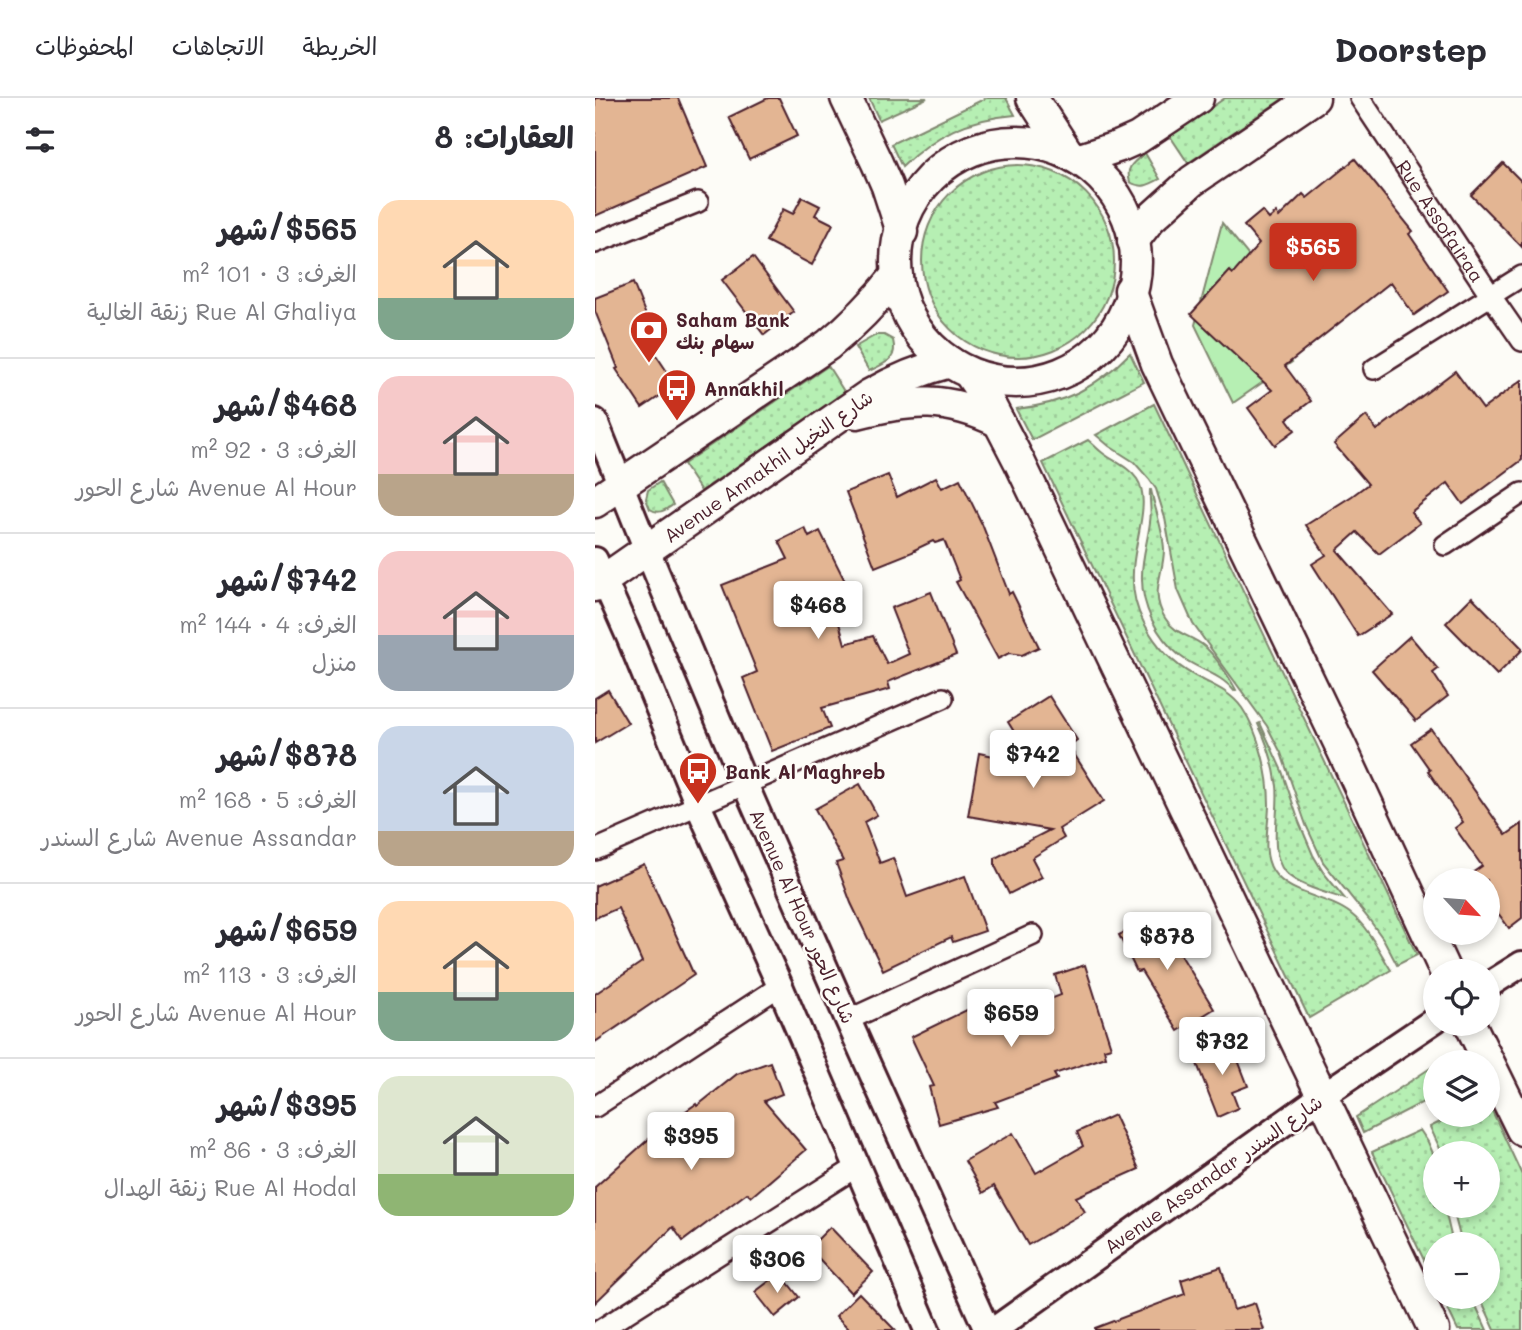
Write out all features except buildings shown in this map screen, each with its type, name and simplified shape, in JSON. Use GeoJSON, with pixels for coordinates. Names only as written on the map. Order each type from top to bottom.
{"type":"FeatureCollection","features":[{"type":"Feature","properties":{"kind":"main road"},"geometry":{"type":"LineString","coordinates":[[846,98],[877,163],[902,232]]}},
{"type":"Feature","properties":{"kind":"main road"},"geometry":{"type":"LineString","coordinates":[[960,368],[994,380],[1020,383],[1045,379],[1069,370],[1091,356],[1109,337],[1122,315],[1130,290],[1135,266],[1133,241],[1124,209],[1105,181],[1073,155],[1032,98]]}},
{"type":"Feature","properties":{"kind":"main road"},"geometry":{"type":"LineString","coordinates":[[1198,98],[1138,138],[1120,146],[1073,155],[1034,141],[999,141],[965,151],[936,171],[914,199],[897,254],[897,275],[903,301],[913,325],[930,346],[960,368],[988,401],[1019,461],[1434,1330]]}},
{"type":"Feature","properties":{"kind":"main road"},"geometry":{"type":"LineString","coordinates":[[1133,241],[1150,219],[1192,181],[1314,98]]}},
{"type":"Feature","properties":{"kind":"main road"},"geometry":{"type":"LineString","coordinates":[[595,502],[828,345],[868,309],[897,275]]}},
{"type":"Feature","properties":{"kind":"main road"},"geometry":{"type":"LineString","coordinates":[[1130,290],[1157,364],[1439,959]]}},
{"type":"Feature","properties":{"kind":"main road","name":"Avenue Annakhil شارع النخيل"},"geometry":{"type":"LineString","coordinates":[[598,576],[647,550],[869,395],[922,370],[960,368]]}},
{"type":"Feature","properties":{"kind":"main road"},"geometry":{"type":"LineString","coordinates":[[836,418],[887,405],[920,402],[969,409],[999,422]]}},
{"type":"Feature","properties":{"kind":"main road"},"geometry":{"type":"LineString","coordinates":[[1476,1036],[1522,1130]]}},
{"type":"Feature","properties":{"kind":"street","name":"Rue Assofairaa"},"geometry":{"type":"LineString","coordinates":[[1360,98],[1522,341]]}},
{"type":"Feature","properties":{"kind":"street"},"geometry":{"type":"LineString","coordinates":[[595,243],[698,201]]}},
{"type":"Feature","properties":{"kind":"street"},"geometry":{"type":"LineString","coordinates":[[1374,369],[1522,276]]}},
{"type":"Feature","properties":{"kind":"street","name":"Avenue Al Hour شارع الحور"},"geometry":{"type":"LineString","coordinates":[[595,421],[745,784],[987,1330]]}},
{"type":"Feature","properties":{"kind":"street"},"geometry":{"type":"LineString","coordinates":[[1445,545],[1522,493]]}},
{"type":"Feature","properties":{"kind":"street"},"geometry":{"type":"LineString","coordinates":[[598,576],[630,639],[698,805],[780,986],[927,1330]]}},
{"type":"Feature","properties":{"kind":"street"},"geometry":{"type":"LineString","coordinates":[[595,850],[943,698]]}},
{"type":"Feature","properties":{"kind":"street"},"geometry":{"type":"LineString","coordinates":[[848,1020],[1033,935]]}},
{"type":"Feature","properties":{"kind":"street"},"geometry":{"type":"LineString","coordinates":[[1500,978],[1522,964]]}},
{"type":"Feature","properties":{"kind":"street"},"geometry":{"type":"LineString","coordinates":[[595,1107],[780,986]]}},
{"type":"Feature","properties":{"kind":"street","name":"Avenue Assandar شارع السندر"},"geometry":{"type":"LineString","coordinates":[[994,1330],[1322,1096],[1423,1028]]}},
{"type":"Feature","properties":{"kind":"street"},"geometry":{"type":"LineString","coordinates":[[600,1330],[858,1166]]}},
{"type":"Feature","properties":{"kind":"green space"},"geometry":{"type":"Polygon","coordinates":[[[869,98],[927,98],[879,120],[869,98]]]}},
{"type":"Feature","properties":{"kind":"green space"},"geometry":{"type":"Polygon","coordinates":[[[986,98],[1006,98],[1015,115],[982,120],[953,130],[927,146],[902,167],[891,144],[986,98]]]}},
{"type":"Feature","properties":{"kind":"green space"},"geometry":{"type":"Polygon","coordinates":[[[1225,98],[1284,98],[1188,163],[1170,136],[1225,98]]]}},
{"type":"Feature","properties":{"kind":"green space"},"geometry":{"type":"Polygon","coordinates":[[[1145,153],[1160,179],[1142,186],[1130,182],[1129,172],[1131,165],[1145,153]]]}},
{"type":"Feature","properties":{"kind":"green space"},"geometry":{"type":"Polygon","coordinates":[[[1018,165],[1055,172],[1086,193],[1107,224],[1114,261],[1107,298],[1086,329],[1055,350],[1018,357],[981,350],[950,329],[929,298],[922,261],[929,224],[950,193],[981,172],[1018,165]]]}},
{"type":"Feature","properties":{"kind":"green space"},"geometry":{"type":"Polygon","coordinates":[[[1222,223],[1279,293],[1266,328],[1292,362],[1233,403],[1195,325],[1222,223]]]}},
{"type":"Feature","properties":{"kind":"green space"},"geometry":{"type":"Polygon","coordinates":[[[876,335],[884,335],[893,340],[894,353],[885,363],[869,371],[855,347],[876,335]]]}},
{"type":"Feature","properties":{"kind":"green space"},"geometry":{"type":"Polygon","coordinates":[[[1130,353],[1144,382],[1032,440],[1016,409],[1049,403],[1078,392],[1105,376],[1130,353]]]}},
{"type":"Feature","properties":{"kind":"green space"},"geometry":{"type":"Polygon","coordinates":[[[828,366],[845,393],[701,491],[683,464],[828,366]]]}},
{"type":"Feature","properties":{"kind":"green space"},"geometry":{"type":"Polygon","coordinates":[[[1154,404],[1417,955],[1397,965],[1384,940],[1323,862],[1306,825],[1281,753],[1267,726],[1193,624],[1178,590],[1165,518],[1156,489],[1134,462],[1096,435],[1154,404]]]}},
{"type":"Feature","properties":{"kind":"green space"},"geometry":{"type":"Polygon","coordinates":[[[1088,440],[1130,471],[1141,488],[1143,499],[1133,585],[1144,623],[1160,647],[1179,666],[1232,697],[1242,708],[1253,729],[1267,780],[1269,804],[1266,847],[1273,871],[1289,886],[1332,903],[1357,919],[1391,970],[1309,1018],[1043,463],[1088,440]]]}},
{"type":"Feature","properties":{"kind":"green space"},"geometry":{"type":"Polygon","coordinates":[[[660,482],[673,505],[656,512],[650,509],[646,499],[648,490],[660,482]]]}},
{"type":"Feature","properties":{"kind":"green space"},"geometry":{"type":"Polygon","coordinates":[[[1150,490],[1161,527],[1164,549],[1158,592],[1160,609],[1173,628],[1204,646],[1230,679],[1236,690],[1234,691],[1216,676],[1180,656],[1164,640],[1152,620],[1142,587],[1143,562],[1151,518],[1150,490]]]}},
{"type":"Feature","properties":{"kind":"green space"},"geometry":{"type":"Polygon","coordinates":[[[1260,723],[1282,771],[1313,855],[1345,899],[1297,881],[1285,872],[1280,864],[1276,843],[1277,786],[1270,755],[1258,724],[1260,723]]]}},
{"type":"Feature","properties":{"kind":"green space"},"geometry":{"type":"Polygon","coordinates":[[[1423,1073],[1423,1102],[1363,1133],[1356,1117],[1423,1073]]]}},
{"type":"Feature","properties":{"kind":"green space"},"geometry":{"type":"Polygon","coordinates":[[[1430,1127],[1500,1127],[1522,1175],[1522,1330],[1495,1330],[1485,1309],[1500,1309],[1500,1232],[1459,1232],[1455,1218],[1500,1218],[1500,1141],[1436,1141],[1430,1127]]]}},
{"type":"Feature","properties":{"kind":"green space"},"geometry":{"type":"Polygon","coordinates":[[[1420,1130],[1427,1141],[1423,1141],[1423,1218],[1447,1218],[1450,1232],[1423,1232],[1423,1258],[1372,1152],[1420,1130]]]}},
{"type":"Feature","properties":{"kind":"green space"},"geometry":{"type":"Polygon","coordinates":[[[1448,1309],[1477,1309],[1487,1330],[1458,1330],[1448,1309]]]}},
{"type":"Feature","properties":{"kind":"place","name":"Saham Bank سهام بنك"},"geometry":{"type":"Point","coordinates":[649,364]}},
{"type":"Feature","properties":{"kind":"place","name":"Annakhil"},"geometry":{"type":"Point","coordinates":[677,422]}},
{"type":"Feature","properties":{"kind":"place","name":"Bank Al Maghreb"},"geometry":{"type":"Point","coordinates":[698,805]}}]}
